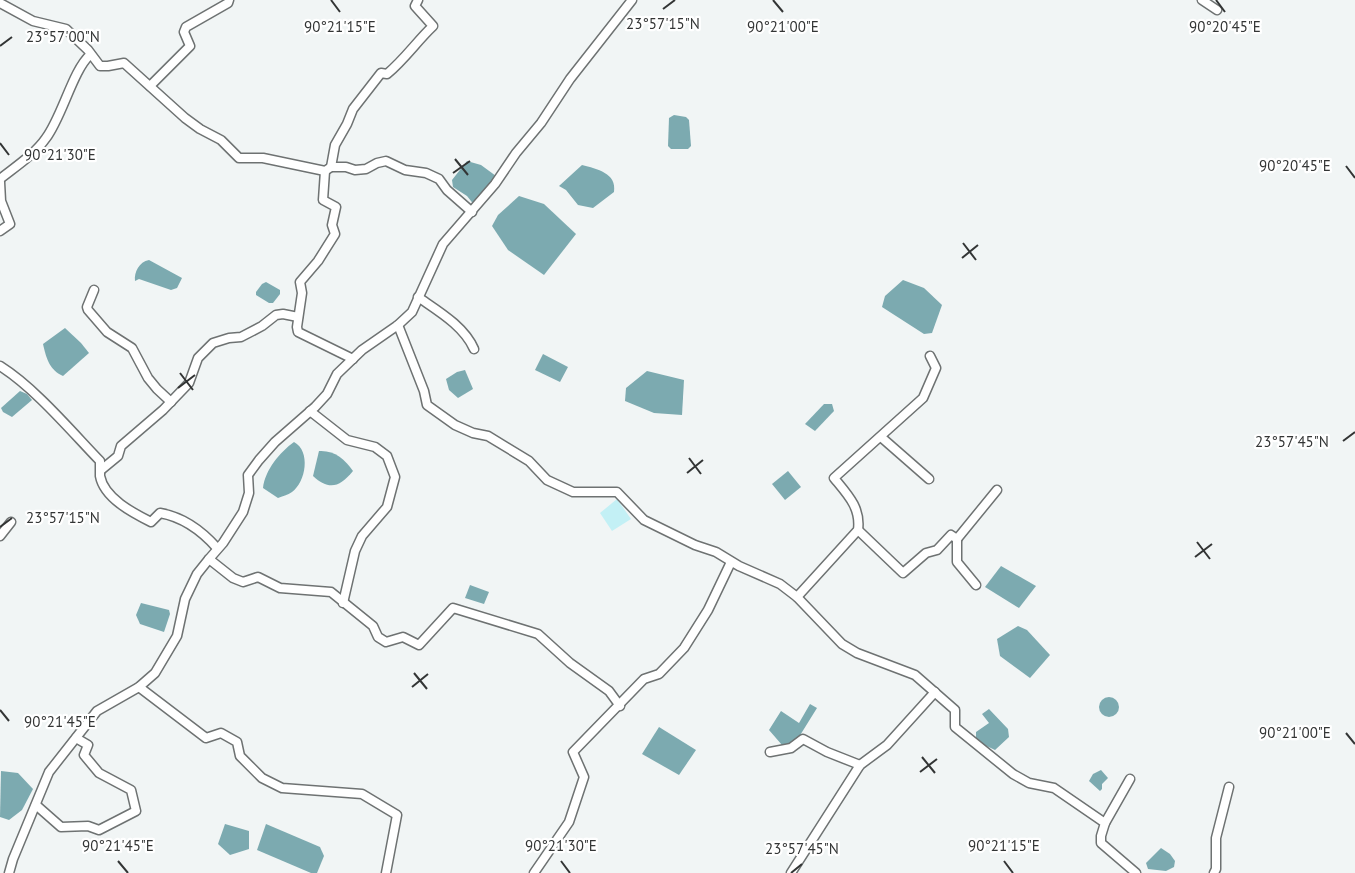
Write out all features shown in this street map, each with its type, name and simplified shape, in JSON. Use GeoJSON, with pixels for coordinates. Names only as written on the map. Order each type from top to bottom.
{"type":"FeatureCollection","features":[{"type":"Feature","properties":{"kind":"street"},"geometry":{"type":"LineString","coordinates":[[150,86],[190,46],[184,32],[186,27],[219,9],[229,0]]}},
{"type":"Feature","properties":{"kind":"street"},"geometry":{"type":"LineString","coordinates":[[352,359],[298,332],[302,293],[300,282],[318,261],[335,234],[332,225],[336,207],[323,200],[335,145],[353,109],[381,73],[387,74],[402,62],[416,41],[433,26],[415,6],[418,0]]}},
{"type":"Feature","properties":{"kind":"street"},"geometry":{"type":"LineString","coordinates":[[9,873],[49,772],[97,711],[139,687],[155,673],[168,652],[177,636],[185,599],[198,574],[223,543],[243,512],[249,494],[248,475],[275,442],[327,394],[337,374],[352,359],[412,312],[443,244],[495,184],[516,153],[541,123],[589,53],[632,0]]}},
{"type":"Feature","properties":{"kind":"street"},"geometry":{"type":"LineString","coordinates":[[1202,0],[1217,10]]}},
{"type":"Feature","properties":{"kind":"street"},"geometry":{"type":"LineString","coordinates":[[0,3],[33,21],[66,29],[88,50],[100,66],[124,63],[193,124],[221,140],[239,158],[263,158],[328,169],[366,169],[386,161],[405,170],[426,173],[439,179],[472,212]]}},
{"type":"Feature","properties":{"kind":"street"},"geometry":{"type":"LineString","coordinates":[[0,231],[10,224],[1,201],[0,181],[46,139],[83,61],[90,55]]}},
{"type":"Feature","properties":{"kind":"street"},"geometry":{"type":"LineString","coordinates":[[94,290],[87,307],[88,310],[106,332],[132,348],[148,378],[171,402]]}},
{"type":"Feature","properties":{"kind":"street"},"geometry":{"type":"LineString","coordinates":[[418,297],[469,338],[474,349]]}},
{"type":"Feature","properties":{"kind":"street"},"geometry":{"type":"LineString","coordinates":[[101,470],[118,456],[121,446],[189,383],[198,358],[213,343],[229,338],[241,338],[276,315],[298,317]]}},
{"type":"Feature","properties":{"kind":"street"},"geometry":{"type":"LineString","coordinates":[[398,325],[424,391],[426,405],[455,425],[473,433],[488,436],[529,461],[547,480],[573,492],[617,492],[644,520],[780,584],[797,597],[842,644],[857,653],[915,675],[955,710],[955,726],[1013,774],[1029,783],[1053,788],[1105,823]]}},
{"type":"Feature","properties":{"kind":"street"},"geometry":{"type":"LineString","coordinates":[[797,597],[858,530],[856,507],[834,478],[923,398],[936,368],[930,356]]}},
{"type":"Feature","properties":{"kind":"street"},"geometry":{"type":"LineString","coordinates":[[0,366],[13,374],[62,419],[100,461],[100,475],[114,498],[151,522],[160,513],[180,518],[199,531],[217,548]]}},
{"type":"Feature","properties":{"kind":"street"},"geometry":{"type":"LineString","coordinates":[[310,411],[347,440],[375,447],[387,456],[395,477],[387,507],[362,536],[355,550],[343,603]]}},
{"type":"Feature","properties":{"kind":"street"},"geometry":{"type":"LineString","coordinates":[[881,437],[929,479]]}},
{"type":"Feature","properties":{"kind":"street"},"geometry":{"type":"LineString","coordinates":[[976,585],[957,562],[957,539],[997,490]]}},
{"type":"Feature","properties":{"kind":"street"},"geometry":{"type":"LineString","coordinates":[[0,536],[11,522]]}},
{"type":"Feature","properties":{"kind":"street"},"geometry":{"type":"LineString","coordinates":[[858,530],[903,573],[926,553],[937,550],[951,535],[957,539]]}},
{"type":"Feature","properties":{"kind":"street"},"geometry":{"type":"LineString","coordinates":[[209,559],[233,578],[243,582],[258,577],[280,588],[331,592],[373,627],[378,637],[386,642],[403,637],[418,645],[453,608],[538,634],[570,663],[609,691],[620,706]]}},
{"type":"Feature","properties":{"kind":"street"},"geometry":{"type":"LineString","coordinates":[[534,873],[569,822],[584,777],[573,752],[644,679],[659,674],[684,648],[708,610],[731,561]]}},
{"type":"Feature","properties":{"kind":"street"},"geometry":{"type":"LineString","coordinates":[[139,687],[206,738],[221,732],[237,742],[240,756],[262,778],[282,788],[362,794],[397,815],[386,873]]}},
{"type":"Feature","properties":{"kind":"street"},"geometry":{"type":"LineString","coordinates":[[791,873],[860,765],[887,746],[935,692]]}},
{"type":"Feature","properties":{"kind":"street"},"geometry":{"type":"LineString","coordinates":[[36,805],[61,827],[88,826],[99,830],[136,812],[130,790],[99,773],[84,755],[88,745],[76,738]]}},
{"type":"Feature","properties":{"kind":"street"},"geometry":{"type":"LineString","coordinates":[[770,752],[792,748],[803,739],[827,752],[860,765]]}},
{"type":"Feature","properties":{"kind":"street"},"geometry":{"type":"LineString","coordinates":[[1130,779],[1105,823],[1101,843],[1136,873]]}},
{"type":"Feature","properties":{"kind":"street"},"geometry":{"type":"LineString","coordinates":[[1214,873],[1216,838],[1229,787]]}},
{"type":"Feature","properties":{"kind":"shaded area"},"geometry":{"type":"Polygon","coordinates":[[[674,115],[686,117],[689,120],[691,146],[688,149],[671,149],[668,146],[669,118],[674,115]]]}},
{"type":"Feature","properties":{"kind":"shaded area"},"geometry":{"type":"Polygon","coordinates":[[[467,161],[481,165],[496,176],[475,206],[467,196],[453,187],[452,180],[467,161]]]}},
{"type":"Feature","properties":{"kind":"shaded area"},"geometry":{"type":"Polygon","coordinates":[[[582,165],[605,173],[614,186],[614,192],[593,208],[578,205],[566,190],[559,186],[582,165]]]}},
{"type":"Feature","properties":{"kind":"shaded area"},"geometry":{"type":"Polygon","coordinates":[[[519,196],[544,204],[576,234],[544,275],[508,250],[492,226],[498,215],[519,196]]]}},
{"type":"Feature","properties":{"kind":"shaded area"},"geometry":{"type":"Polygon","coordinates":[[[149,260],[182,278],[177,288],[171,290],[139,279],[135,281],[138,268],[149,260]]]}},
{"type":"Feature","properties":{"kind":"shaded area"},"geometry":{"type":"Polygon","coordinates":[[[903,280],[924,288],[942,305],[932,333],[924,334],[882,307],[885,296],[903,280]]]}},
{"type":"Feature","properties":{"kind":"shaded area"},"geometry":{"type":"Polygon","coordinates":[[[266,282],[280,290],[280,294],[273,303],[256,295],[262,284],[266,282]]]}},
{"type":"Feature","properties":{"kind":"shaded area"},"geometry":{"type":"Polygon","coordinates":[[[65,328],[89,353],[63,376],[51,367],[43,344],[65,328]]]}},
{"type":"Feature","properties":{"kind":"shaded area"},"geometry":{"type":"Polygon","coordinates":[[[543,354],[568,367],[560,382],[535,370],[543,354]]]}},
{"type":"Feature","properties":{"kind":"shaded area"},"geometry":{"type":"Polygon","coordinates":[[[465,370],[473,389],[458,398],[449,390],[446,379],[465,370]]]}},
{"type":"Feature","properties":{"kind":"shaded area"},"geometry":{"type":"Polygon","coordinates":[[[647,371],[684,380],[682,415],[654,413],[625,401],[626,388],[647,371]]]}},
{"type":"Feature","properties":{"kind":"shaded area"},"geometry":{"type":"Polygon","coordinates":[[[20,391],[32,400],[12,417],[3,412],[1,408],[20,391]]]}},
{"type":"Feature","properties":{"kind":"shaded area"},"geometry":{"type":"Polygon","coordinates":[[[824,404],[832,404],[834,411],[815,431],[805,424],[824,404]]]}},
{"type":"Feature","properties":{"kind":"shaded area"},"geometry":{"type":"Polygon","coordinates":[[[294,442],[303,452],[305,459],[301,481],[292,492],[278,498],[263,488],[264,481],[274,462],[294,442]]]}},
{"type":"Feature","properties":{"kind":"shaded area"},"geometry":{"type":"Polygon","coordinates":[[[319,451],[339,456],[353,471],[339,484],[324,484],[313,476],[319,451]]]}},
{"type":"Feature","properties":{"kind":"shaded area"},"geometry":{"type":"Polygon","coordinates":[[[788,471],[801,487],[785,500],[772,484],[788,471]]]}},
{"type":"Feature","properties":{"kind":"shaded area"},"geometry":{"type":"Polygon","coordinates":[[[617,499],[631,519],[612,531],[600,513],[617,499]]]}},
{"type":"Feature","properties":{"kind":"shaded area"},"geometry":{"type":"Polygon","coordinates":[[[1001,566],[1036,586],[1019,608],[985,587],[1001,566]]]}},
{"type":"Feature","properties":{"kind":"shaded area"},"geometry":{"type":"Polygon","coordinates":[[[470,585],[489,592],[484,604],[465,598],[470,585]]]}},
{"type":"Feature","properties":{"kind":"shaded area"},"geometry":{"type":"Polygon","coordinates":[[[141,603],[169,610],[170,614],[164,632],[140,624],[136,615],[141,603]]]}},
{"type":"Feature","properties":{"kind":"shaded area"},"geometry":{"type":"Polygon","coordinates":[[[1018,626],[1027,630],[1050,655],[1030,678],[1000,656],[997,639],[1018,626]]]}},
{"type":"Feature","properties":{"kind":"shaded area"},"geometry":{"type":"Polygon","coordinates":[[[1109,697],[1116,700],[1119,707],[1116,714],[1109,717],[1102,714],[1099,707],[1102,700],[1109,697]]]}},
{"type":"Feature","properties":{"kind":"shaded area"},"geometry":{"type":"Polygon","coordinates":[[[810,704],[817,708],[794,745],[782,745],[769,730],[781,711],[799,723],[810,704]]]}},
{"type":"Feature","properties":{"kind":"shaded area"},"geometry":{"type":"Polygon","coordinates":[[[989,709],[1008,729],[1009,737],[995,750],[976,741],[976,732],[989,723],[982,714],[989,709]]]}},
{"type":"Feature","properties":{"kind":"shaded area"},"geometry":{"type":"Polygon","coordinates":[[[659,727],[696,750],[679,775],[642,754],[659,727]]]}},
{"type":"Feature","properties":{"kind":"shaded area"},"geometry":{"type":"Polygon","coordinates":[[[1101,770],[1108,778],[1102,784],[1100,791],[1089,781],[1093,774],[1101,770]]]}},
{"type":"Feature","properties":{"kind":"shaded area"},"geometry":{"type":"Polygon","coordinates":[[[1,771],[18,773],[33,789],[22,810],[9,820],[0,817],[1,771]]]}},
{"type":"Feature","properties":{"kind":"shaded area"},"geometry":{"type":"Polygon","coordinates":[[[225,824],[249,831],[249,849],[230,855],[218,844],[225,824]]]}},
{"type":"Feature","properties":{"kind":"shaded area"},"geometry":{"type":"Polygon","coordinates":[[[266,824],[320,847],[324,856],[317,873],[311,873],[257,850],[266,824]]]}},
{"type":"Feature","properties":{"kind":"shaded area"},"geometry":{"type":"Polygon","coordinates":[[[1161,848],[1175,861],[1174,867],[1166,871],[1148,869],[1146,863],[1161,848]]]}}]}
